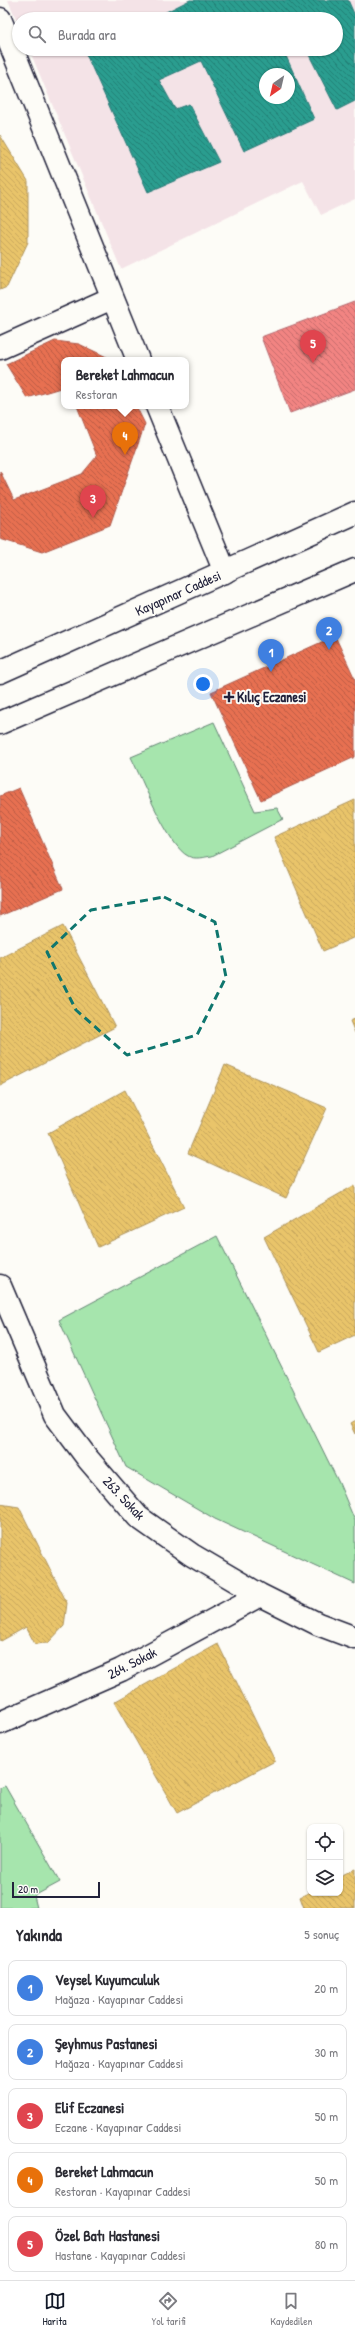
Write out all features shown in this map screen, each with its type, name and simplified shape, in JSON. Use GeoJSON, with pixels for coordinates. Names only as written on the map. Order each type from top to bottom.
{"type":"FeatureCollection","features":[{"type":"Feature","properties":{"kind":"street"},"geometry":{"type":"LineString","coordinates":[[0,19],[7,56],[137,357]]}},
{"type":"Feature","properties":{"kind":"street"},"geometry":{"type":"LineString","coordinates":[[0,348],[112,298]]}},
{"type":"Feature","properties":{"kind":"street"},"geometry":{"type":"LineString","coordinates":[[158,409],[225,572]]}},
{"type":"Feature","properties":{"kind":"street","name":"Kayapınar Caddesi"},"geometry":{"type":"LineString","coordinates":[[0,672],[355,513]]}},
{"type":"Feature","properties":{"kind":"street"},"geometry":{"type":"LineString","coordinates":[[0,723],[355,570]]}},
{"type":"Feature","properties":{"kind":"street","name":"263. Sokak"},"geometry":{"type":"LineString","coordinates":[[0,1286],[55,1415],[88,1459],[138,1517],[192,1555],[260,1595],[318,1624],[355,1638]]}},
{"type":"Feature","properties":{"kind":"street","name":"264. Sokak"},"geometry":{"type":"LineString","coordinates":[[0,1723],[121,1670],[260,1595]]}},
{"type":"Feature","properties":{"kind":"highlighted area"},"geometry":{"type":"Polygon","coordinates":[[[164,897],[215,922],[226,977],[197,1035],[127,1055],[76,1010],[47,952],[91,910],[164,897]]]}},
{"type":"Feature","properties":{"kind":"shaded area"},"geometry":{"type":"Polygon","coordinates":[[[8,0],[355,0],[355,199],[321,215],[303,181],[121,269],[32,56],[343,56],[343,12],[13,12],[8,0]]]}},
{"type":"Feature","properties":{"kind":"green space"},"geometry":{"type":"Polygon","coordinates":[[[214,722],[255,811],[277,808],[283,819],[212,856],[194,858],[188,856],[180,850],[172,839],[156,811],[131,757],[214,722]]]}},
{"type":"Feature","properties":{"kind":"green space"},"geometry":{"type":"Polygon","coordinates":[[[217,1236],[339,1483],[355,1521],[355,1584],[215,1519],[126,1467],[59,1320],[217,1236]]]}},
{"type":"Feature","properties":{"kind":"green space"},"geometry":{"type":"Polygon","coordinates":[[[5,1786],[60,1882],[34,1896],[37,1908],[0,1908],[0,1788],[5,1786]]]}},
{"type":"Feature","properties":{"kind":"building: Konut"},"geometry":{"type":"Polygon","coordinates":[[[0,135],[28,181],[28,242],[7,287],[0,290],[0,135]]]}},
{"type":"Feature","properties":{"kind":"building: Konut"},"geometry":{"type":"Polygon","coordinates":[[[355,800],[355,937],[323,951],[274,837],[355,800]]]}},
{"type":"Feature","properties":{"kind":"building: Konut"},"geometry":{"type":"Polygon","coordinates":[[[63,926],[115,1027],[0,1086],[0,958],[63,926]]]}},
{"type":"Feature","properties":{"kind":"building: Konut"},"geometry":{"type":"Polygon","coordinates":[[[355,1019],[355,1033],[350,1021],[355,1019]]]}},
{"type":"Feature","properties":{"kind":"building: Konut"},"geometry":{"type":"Polygon","coordinates":[[[225,1065],[327,1108],[286,1198],[188,1153],[225,1065]]]}},
{"type":"Feature","properties":{"kind":"building: Konut"},"geometry":{"type":"Polygon","coordinates":[[[125,1090],[184,1207],[98,1247],[48,1133],[125,1090]]]}},
{"type":"Feature","properties":{"kind":"building: Konut"},"geometry":{"type":"Polygon","coordinates":[[[355,1185],[355,1335],[319,1352],[264,1237],[355,1185]]]}},
{"type":"Feature","properties":{"kind":"building: Konut"},"geometry":{"type":"Polygon","coordinates":[[[355,1421],[355,1434],[350,1424],[355,1421]]]}},
{"type":"Feature","properties":{"kind":"building: Konut"},"geometry":{"type":"Polygon","coordinates":[[[0,1504],[19,1507],[67,1603],[64,1626],[48,1643],[35,1644],[26,1627],[1,1641],[0,1639],[0,1504]]]}},
{"type":"Feature","properties":{"kind":"building: Konut"},"geometry":{"type":"Polygon","coordinates":[[[218,1644],[275,1761],[177,1813],[114,1702],[218,1644]]]}},
{"type":"Feature","properties":{"kind":"building: Konut"},"geometry":{"type":"Polygon","coordinates":[[[355,1869],[355,1908],[304,1908],[300,1897],[307,1894],[307,1896],[343,1896],[343,1875],[355,1869]]]}},
{"type":"Feature","properties":{"kind":"building: Ticaret"},"geometry":{"type":"Polygon","coordinates":[[[55,341],[79,344],[107,357],[61,357],[61,388],[27,398],[6,364],[55,341]]]}},
{"type":"Feature","properties":{"kind":"building: Ticaret"},"geometry":{"type":"Polygon","coordinates":[[[78,409],[138,409],[145,424],[110,525],[42,552],[0,539],[0,471],[14,500],[82,474],[97,456],[78,409]]]}},
{"type":"Feature","properties":{"kind":"building: Ticaret"},"geometry":{"type":"Polygon","coordinates":[[[335,636],[355,679],[355,757],[261,800],[211,692],[335,636]]]}},
{"type":"Feature","properties":{"kind":"building: Ticaret"},"geometry":{"type":"Polygon","coordinates":[[[19,788],[63,889],[0,916],[0,796],[19,788]]]}},
{"type":"Feature","properties":{"kind":"building: Okul"},"geometry":{"type":"Polygon","coordinates":[[[190,0],[348,0],[355,16],[355,101],[337,110],[310,56],[343,56],[343,12],[166,12],[190,0]]]}},
{"type":"Feature","properties":{"kind":"building: Okul"},"geometry":{"type":"Polygon","coordinates":[[[87,56],[286,56],[291,68],[259,68],[259,104],[295,104],[295,76],[314,119],[244,151],[201,61],[159,80],[175,109],[189,104],[219,162],[148,192],[87,56]]]}},
{"type":"Feature","properties":{"kind":"building: Sağlık"},"geometry":{"type":"Polygon","coordinates":[[[355,302],[355,389],[290,413],[261,337],[355,302]]]}},
{"type":"Feature","properties":{"kind":"place","name":"Özel Batı Hastanesi"},"geometry":{"type":"Point","coordinates":[313,363]}},
{"type":"Feature","properties":{"kind":"place","name":"Bereket Lahmacun"},"geometry":{"type":"Point","coordinates":[125,455]}},
{"type":"Feature","properties":{"kind":"place","name":"Elif Eczanesi"},"geometry":{"type":"Point","coordinates":[93,518]}},
{"type":"Feature","properties":{"kind":"place","name":"Şeyhmus Pastanesi"},"geometry":{"type":"Point","coordinates":[329,650]}},
{"type":"Feature","properties":{"kind":"place","name":"Veysel Kuyumculuk"},"geometry":{"type":"Point","coordinates":[271,672]}},
{"type":"Feature","properties":{"kind":"place","name":"Kılıç Eczanesi"},"geometry":{"type":"Point","coordinates":[229,697]}}]}
